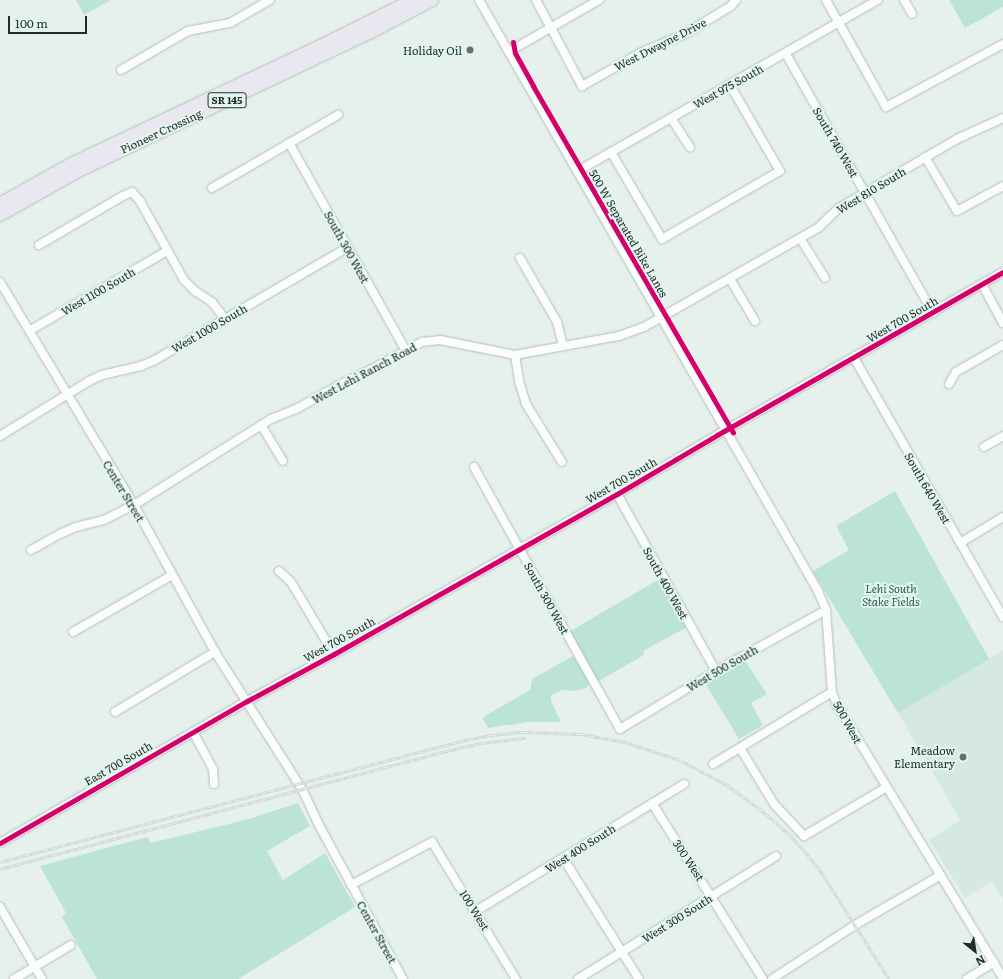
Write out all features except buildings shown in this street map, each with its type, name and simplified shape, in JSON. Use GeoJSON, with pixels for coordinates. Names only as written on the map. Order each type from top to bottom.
{"type":"FeatureCollection","features":[{"type":"Feature","properties":{"kind":"highway","name":"Pioneer Crossing"},"geometry":{"type":"LineString","coordinates":[[0,204],[71,164],[333,40],[412,0]]}},
{"type":"Feature","properties":{"kind":"highway","name":"Pioneer Crossing"},"geometry":{"type":"LineString","coordinates":[[0,215],[76,172],[372,32],[432,0]]}},
{"type":"Feature","properties":{"kind":"street"},"geometry":{"type":"LineString","coordinates":[[121,70],[188,31],[230,23],[270,0]]}},
{"type":"Feature","properties":{"kind":"street"},"geometry":{"type":"LineString","coordinates":[[479,0],[510,51],[662,318]]}},
{"type":"Feature","properties":{"kind":"street"},"geometry":{"type":"LineString","coordinates":[[536,0],[552,27]]}},
{"type":"Feature","properties":{"kind":"street"},"geometry":{"type":"LineString","coordinates":[[510,51],[599,0]]}},
{"type":"Feature","properties":{"kind":"street","name":"West Dwayne Drive"},"geometry":{"type":"LineString","coordinates":[[552,27],[582,86],[642,52],[685,34],[731,6],[736,0]]}},
{"type":"Feature","properties":{"kind":"street"},"geometry":{"type":"LineString","coordinates":[[826,0],[886,107],[1003,44]]}},
{"type":"Feature","properties":{"kind":"street","name":"West 975 South"},"geometry":{"type":"LineString","coordinates":[[578,171],[786,54],[878,0]]}},
{"type":"Feature","properties":{"kind":"street"},"geometry":{"type":"LineString","coordinates":[[904,0],[912,14]]}},
{"type":"Feature","properties":{"kind":"street","name":"South 740 West"},"geometry":{"type":"LineString","coordinates":[[786,54],[933,313]]}},
{"type":"Feature","properties":{"kind":"street"},"geometry":{"type":"LineString","coordinates":[[611,152],[662,239],[780,171],[730,85]]}},
{"type":"Feature","properties":{"kind":"street"},"geometry":{"type":"LineString","coordinates":[[212,188],[338,115]]}},
{"type":"Feature","properties":{"kind":"street"},"geometry":{"type":"LineString","coordinates":[[671,118],[690,148]]}},
{"type":"Feature","properties":{"kind":"street","name":"West 810 South"},"geometry":{"type":"LineString","coordinates":[[662,318],[819,227],[838,208],[865,192],[925,157],[1003,118]]}},
{"type":"Feature","properties":{"kind":"street","name":"South 300 West"},"geometry":{"type":"LineString","coordinates":[[289,143],[406,351]]}},
{"type":"Feature","properties":{"kind":"street"},"geometry":{"type":"LineString","coordinates":[[925,157],[957,210],[1003,186]]}},
{"type":"Feature","properties":{"kind":"street"},"geometry":{"type":"LineString","coordinates":[[39,245],[132,192],[140,201],[184,280],[195,291],[212,302],[225,319]]}},
{"type":"Feature","properties":{"kind":"street"},"geometry":{"type":"LineString","coordinates":[[800,238],[825,278]]}},
{"type":"Feature","properties":{"kind":"street","name":"West 1000 South"},"geometry":{"type":"LineString","coordinates":[[0,436],[66,395],[102,375],[149,363],[347,248]]}},
{"type":"Feature","properties":{"kind":"street","name":"West 1100 South"},"geometry":{"type":"LineString","coordinates":[[29,331],[167,251]]}},
{"type":"Feature","properties":{"kind":"street"},"geometry":{"type":"LineString","coordinates":[[520,258],[557,322],[563,346]]}},
{"type":"Feature","properties":{"kind":"street","name":"West 700 South"},"geometry":{"type":"LineString","coordinates":[[247,701],[334,654],[617,494],[1003,272]]}},
{"type":"Feature","properties":{"kind":"street"},"geometry":{"type":"LineString","coordinates":[[730,278],[755,321]]}},
{"type":"Feature","properties":{"kind":"street","name":"Center Street"},"geometry":{"type":"LineString","coordinates":[[0,282],[66,395],[134,505],[215,652],[247,701],[281,758],[403,979]]}},
{"type":"Feature","properties":{"kind":"street"},"geometry":{"type":"LineString","coordinates":[[982,284],[1003,323]]}},
{"type":"Feature","properties":{"kind":"street","name":"West Lehi Ranch Road"},"geometry":{"type":"LineString","coordinates":[[31,550],[62,533],[76,527],[104,520],[134,505],[272,419],[298,408],[422,342],[440,340],[515,355],[619,336],[644,327],[662,318]]}},
{"type":"Feature","properties":{"kind":"street","name":"500 West"},"geometry":{"type":"LineString","coordinates":[[662,318],[818,591],[826,610],[832,692],[843,716],[1003,978]]}},
{"type":"Feature","properties":{"kind":"street"},"geometry":{"type":"LineString","coordinates":[[949,384],[956,372],[1003,345]]}},
{"type":"Feature","properties":{"kind":"street"},"geometry":{"type":"LineString","coordinates":[[515,355],[519,381],[526,404],[562,462]]}},
{"type":"Feature","properties":{"kind":"street","name":"South 640 West"},"geometry":{"type":"LineString","coordinates":[[854,358],[1003,617]]}},
{"type":"Feature","properties":{"kind":"street"},"geometry":{"type":"LineString","coordinates":[[262,425],[283,461]]}},
{"type":"Feature","properties":{"kind":"street"},"geometry":{"type":"LineString","coordinates":[[984,447],[1003,436]]}},
{"type":"Feature","properties":{"kind":"street","name":"South 300 West"},"geometry":{"type":"LineString","coordinates":[[474,467],[620,729]]}},
{"type":"Feature","properties":{"kind":"street","name":"South 400 West"},"geometry":{"type":"LineString","coordinates":[[617,494],[716,671]]}},
{"type":"Feature","properties":{"kind":"street"},"geometry":{"type":"LineString","coordinates":[[960,543],[1003,517]]}},
{"type":"Feature","properties":{"kind":"street"},"geometry":{"type":"LineString","coordinates":[[279,571],[291,582],[334,654]]}},
{"type":"Feature","properties":{"kind":"street"},"geometry":{"type":"LineString","coordinates":[[73,632],[172,575]]}},
{"type":"Feature","properties":{"kind":"street","name":"West 500 South"},"geometry":{"type":"LineString","coordinates":[[620,729],[716,671],[826,610]]}},
{"type":"Feature","properties":{"kind":"street"},"geometry":{"type":"LineString","coordinates":[[115,712],[215,652]]}},
{"type":"Feature","properties":{"kind":"street"},"geometry":{"type":"LineString","coordinates":[[713,764],[832,692]]}},
{"type":"Feature","properties":{"kind":"street","name":"East 700 South"},"geometry":{"type":"LineString","coordinates":[[0,843],[247,701]]}},
{"type":"Feature","properties":{"kind":"street"},"geometry":{"type":"LineString","coordinates":[[192,732],[213,769],[214,784]]}},
{"type":"Feature","properties":{"kind":"street"},"geometry":{"type":"LineString","coordinates":[[740,748],[774,804],[804,836],[887,787]]}},
{"type":"Feature","properties":{"kind":"street","name":"West 400 South"},"geometry":{"type":"LineString","coordinates":[[476,911],[684,784]]}},
{"type":"Feature","properties":{"kind":"street","name":"300 West"},"geometry":{"type":"LineString","coordinates":[[652,803],[764,979]]}},
{"type":"Feature","properties":{"kind":"street","name":"100 West"},"geometry":{"type":"LineString","coordinates":[[351,885],[432,842],[476,911],[516,979]]}},
{"type":"Feature","properties":{"kind":"street","name":"West 300 South"},"geometry":{"type":"LineString","coordinates":[[578,979],[776,856]]}},
{"type":"Feature","properties":{"kind":"street"},"geometry":{"type":"LineString","coordinates":[[563,858],[639,979]]}},
{"type":"Feature","properties":{"kind":"street"},"geometry":{"type":"LineString","coordinates":[[772,979],[828,944],[836,942],[881,915],[893,905],[941,875]]}},
{"type":"Feature","properties":{"kind":"street"},"geometry":{"type":"LineString","coordinates":[[0,906],[42,979]]}},
{"type":"Feature","properties":{"kind":"street"},"geometry":{"type":"LineString","coordinates":[[14,979],[71,945]]}},
{"type":"Feature","properties":{"kind":"street"},"geometry":{"type":"LineString","coordinates":[[967,979],[994,962]]}},
{"type":"Feature","properties":{"kind":"shaded area","name":"Meadow Elementary"},"geometry":{"type":"Polygon","coordinates":[[[1003,650],[1003,900],[992,881],[965,898],[929,840],[960,820],[898,713],[1003,650]]]}},
{"type":"Feature","properties":{"kind":"green space"},"geometry":{"type":"Polygon","coordinates":[[[76,0],[111,0],[84,15],[76,0]]]}},
{"type":"Feature","properties":{"kind":"green space"},"geometry":{"type":"Polygon","coordinates":[[[949,0],[1003,0],[1003,7],[965,28],[949,0]]]}},
{"type":"Feature","properties":{"kind":"green space","name":"Lehi South Stake Fields"},"geometry":{"type":"Polygon","coordinates":[[[895,491],[989,659],[898,713],[813,571],[849,550],[836,526],[895,491]]]}},
{"type":"Feature","properties":{"kind":"green space"},"geometry":{"type":"Polygon","coordinates":[[[661,578],[687,627],[643,651],[644,655],[597,682],[569,632],[661,578]]]}},
{"type":"Feature","properties":{"kind":"green space"},"geometry":{"type":"Polygon","coordinates":[[[573,656],[588,680],[588,685],[586,688],[574,691],[563,690],[551,695],[551,701],[561,722],[527,722],[488,728],[483,719],[485,716],[530,690],[532,679],[573,656]]]}},
{"type":"Feature","properties":{"kind":"green space"},"geometry":{"type":"Polygon","coordinates":[[[745,661],[767,694],[751,703],[763,725],[739,739],[705,683],[745,661]]]}},
{"type":"Feature","properties":{"kind":"green space"},"geometry":{"type":"Polygon","coordinates":[[[298,803],[310,826],[267,851],[283,880],[325,853],[355,907],[238,979],[97,979],[62,917],[66,913],[40,866],[147,837],[151,843],[249,819],[298,803]]]}},
{"type":"Feature","properties":{"kind":"railway"},"geometry":{"type":"LineString","coordinates":[[0,862],[460,741],[492,735],[522,732],[581,734],[625,742],[680,760],[727,785],[759,808],[790,835],[818,867],[889,979]]}},
{"type":"Feature","properties":{"kind":"railway"},"geometry":{"type":"LineString","coordinates":[[0,869],[438,753],[481,743],[526,738]]}},
{"type":"Feature","properties":{"kind":"cycle path","name":"500 W Separated Bike Lanes"},"geometry":{"type":"LineString","coordinates":[[513,42],[515,53],[533,86],[733,432]]}},
{"type":"Feature","properties":{"kind":"cycle path"},"geometry":{"type":"LineString","coordinates":[[0,843],[247,701],[334,654],[617,494],[717,435],[1003,272]]}},
{"type":"Feature","properties":{"kind":"place","name":"Holiday Oil"},"geometry":{"type":"Point","coordinates":[470,50]}},
{"type":"Feature","properties":{"kind":"place","name":"Meadow Elementary"},"geometry":{"type":"Point","coordinates":[963,757]}}]}
